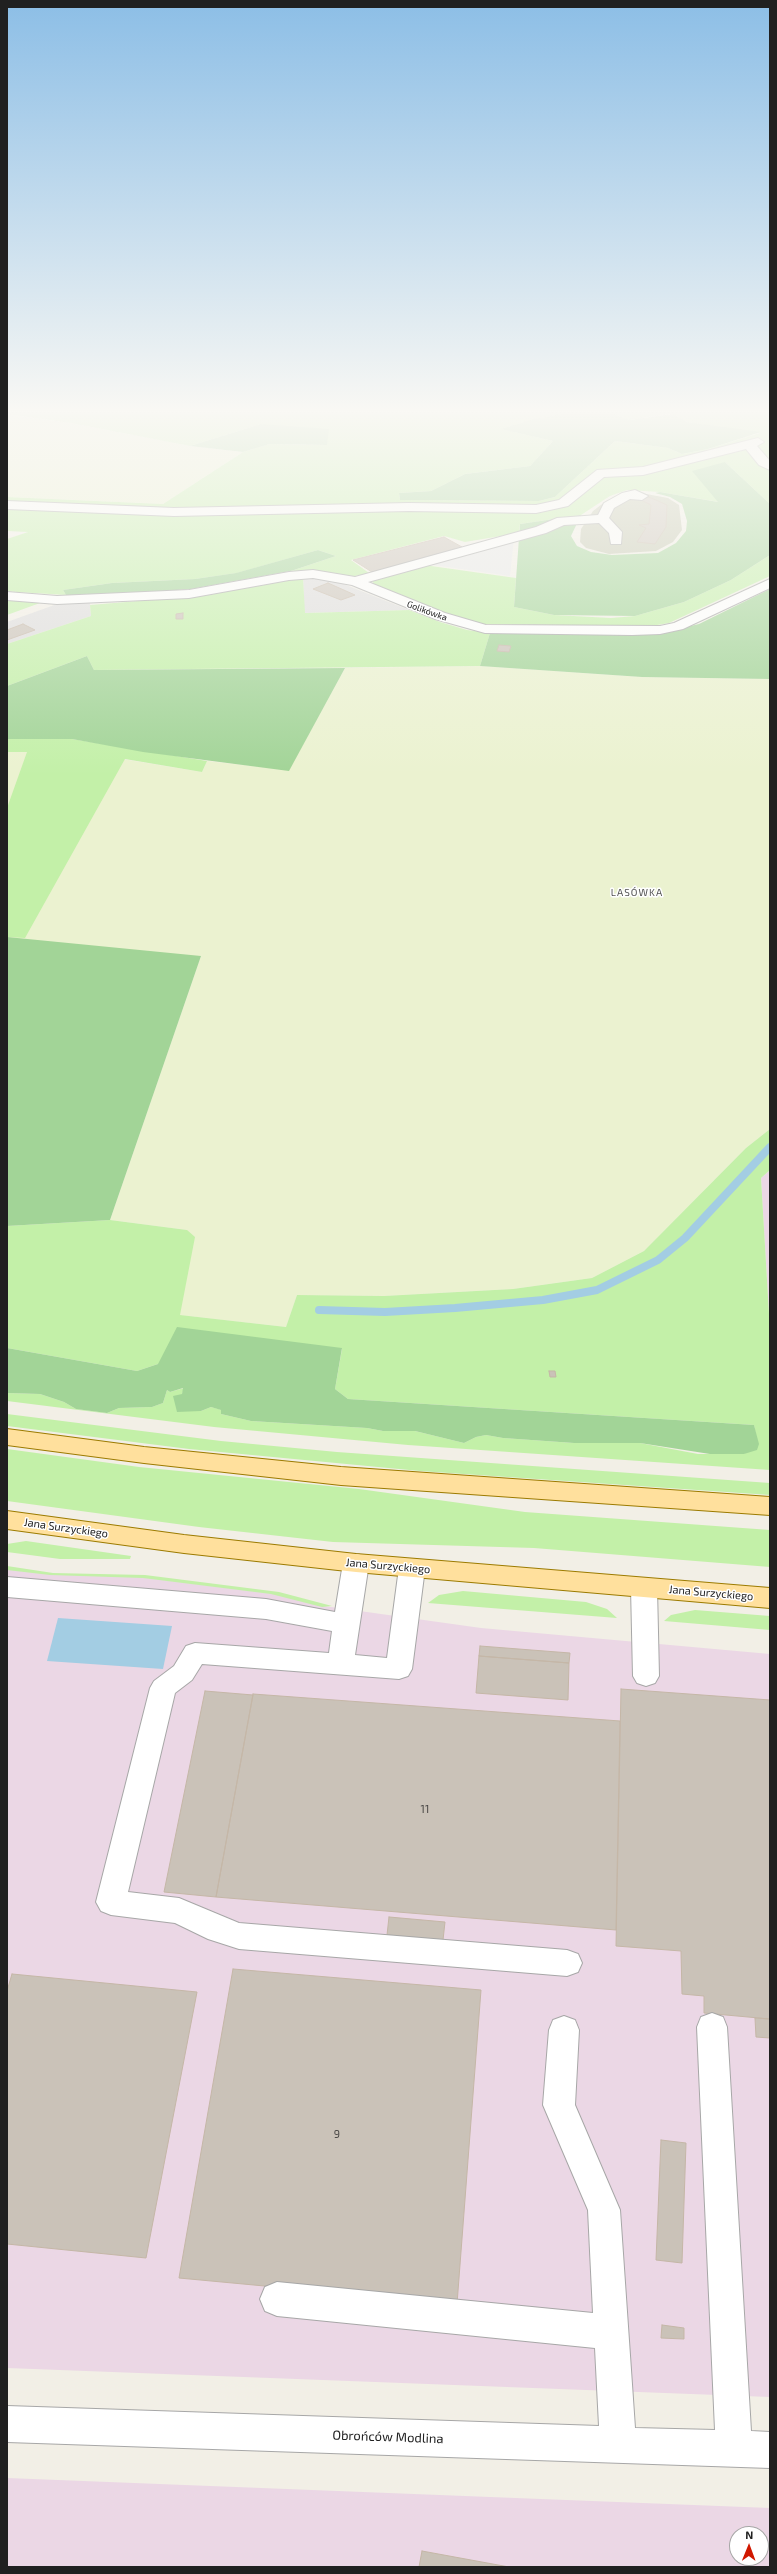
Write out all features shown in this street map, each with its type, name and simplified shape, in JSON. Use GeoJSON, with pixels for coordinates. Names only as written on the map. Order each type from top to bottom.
{"type":"FeatureCollection","features":[{"type":"Feature","properties":{"kind":"main road"},"geometry":{"type":"LineString","coordinates":[[7,1438],[144,1455],[342,1476],[770,1506]]}},
{"type":"Feature","properties":{"kind":"main road","name":"Jana Surzyckiego"},"geometry":{"type":"LineString","coordinates":[[7,1520],[170,1542],[356,1563],[770,1598]]}},
{"type":"Feature","properties":{"kind":"street"},"geometry":{"type":"LineString","coordinates":[[355,581],[527,534]]}},
{"type":"Feature","properties":{"kind":"street"},"geometry":{"type":"LineString","coordinates":[[615,534],[616,541]]}},
{"type":"Feature","properties":{"kind":"street","name":"Golikówka"},"geometry":{"type":"LineString","coordinates":[[7,596],[57,600],[190,594],[308,574],[355,581],[440,616],[485,629],[632,631],[660,630],[678,626],[770,583]]}},
{"type":"Feature","properties":{"kind":"street"},"geometry":{"type":"LineString","coordinates":[[340,1664],[356,1563]]}},
{"type":"Feature","properties":{"kind":"street"},"geometry":{"type":"LineString","coordinates":[[412,1568],[399,1668],[195,1653],[183,1673],[163,1688],[111,1902],[179,1911],[218,1930],[239,1936],[568,1963]]}},
{"type":"Feature","properties":{"kind":"street"},"geometry":{"type":"LineString","coordinates":[[7,1587],[266,1610],[347,1624]]}},
{"type":"Feature","properties":{"kind":"street"},"geometry":{"type":"LineString","coordinates":[[644,1588],[646,1676]]}},
{"type":"Feature","properties":{"kind":"street"},"geometry":{"type":"LineString","coordinates":[[712,2027],[734,2449]]}},
{"type":"Feature","properties":{"kind":"street"},"geometry":{"type":"LineString","coordinates":[[564,2030],[559,2105],[604,2210],[618,2445]]}},
{"type":"Feature","properties":{"kind":"street"},"geometry":{"type":"LineString","coordinates":[[277,2299],[611,2332]]}},
{"type":"Feature","properties":{"kind":"street","name":"Obrońców Modlina"},"geometry":{"type":"LineString","coordinates":[[7,2424],[770,2450]]}},
{"type":"Feature","properties":{"kind":"shaded area"},"geometry":{"type":"Polygon","coordinates":[[[581,534],[679,534],[673,542],[656,551],[609,554],[586,548],[580,542],[581,534]]]}},
{"type":"Feature","properties":{"kind":"shaded area"},"geometry":{"type":"Polygon","coordinates":[[[514,539],[510,576],[426,564],[514,539]]]}},
{"type":"Feature","properties":{"kind":"shaded area"},"geometry":{"type":"Polygon","coordinates":[[[303,577],[341,583],[409,610],[304,613],[303,577]]]}},
{"type":"Feature","properties":{"kind":"shaded area"},"geometry":{"type":"Polygon","coordinates":[[[90,603],[91,616],[7,644],[7,622],[57,604],[90,603]]]}},
{"type":"Feature","properties":{"kind":"shaded area"},"geometry":{"type":"Polygon","coordinates":[[[480,666],[642,677],[770,679],[770,1129],[746,1148],[644,1251],[592,1278],[513,1289],[384,1296],[297,1295],[286,1327],[179,1315],[187,1230],[110,1220],[201,956],[7,979],[7,752],[52,751],[104,756],[202,772],[207,761],[289,770],[345,668],[480,666]]]}},
{"type":"Feature","properties":{"kind":"shaded area"},"geometry":{"type":"Polygon","coordinates":[[[770,1170],[770,1331],[761,1178],[770,1170]]]}},
{"type":"Feature","properties":{"kind":"shaded area"},"geometry":{"type":"Polygon","coordinates":[[[7,1568],[49,1574],[139,1576],[275,1593],[324,1606],[481,1628],[770,1654],[770,2397],[7,2368],[7,1568]]]}},
{"type":"Feature","properties":{"kind":"shaded area"},"geometry":{"type":"Polygon","coordinates":[[[7,2478],[770,2508],[770,2567],[7,2567],[7,2478]]]}},
{"type":"Feature","properties":{"kind":"green space"},"geometry":{"type":"Polygon","coordinates":[[[22,534],[512,534],[465,542],[444,536],[351,560],[369,573],[362,575],[347,577],[291,571],[336,556],[318,550],[237,573],[195,579],[112,583],[63,590],[66,595],[7,591],[7,539],[22,534]]]}},
{"type":"Feature","properties":{"kind":"green space"},"geometry":{"type":"Polygon","coordinates":[[[519,534],[572,534],[571,536],[577,546],[591,552],[612,555],[658,553],[676,543],[683,534],[770,534],[770,555],[731,580],[684,602],[635,616],[554,615],[514,607],[519,534]]]}},
{"type":"Feature","properties":{"kind":"green space"},"geometry":{"type":"Polygon","coordinates":[[[318,550],[336,556],[291,571],[191,589],[105,595],[66,595],[63,590],[112,583],[195,579],[236,573],[318,550]]]}},
{"type":"Feature","properties":{"kind":"green space"},"geometry":{"type":"Polygon","coordinates":[[[770,555],[770,576],[669,623],[651,626],[482,624],[450,617],[374,585],[372,580],[424,565],[516,578],[514,607],[554,615],[611,618],[635,616],[684,602],[731,580],[770,555]]]}},
{"type":"Feature","properties":{"kind":"green space"},"geometry":{"type":"Polygon","coordinates":[[[303,577],[305,613],[409,610],[440,622],[467,630],[490,633],[480,666],[94,670],[87,656],[7,686],[7,644],[91,616],[90,605],[198,596],[303,577]]]}},
{"type":"Feature","properties":{"kind":"green space"},"geometry":{"type":"Polygon","coordinates":[[[770,589],[770,679],[642,677],[480,666],[490,633],[610,635],[678,629],[699,624],[770,589]]]}},
{"type":"Feature","properties":{"kind":"green space"},"geometry":{"type":"Polygon","coordinates":[[[7,600],[40,603],[7,615],[7,600]]]}},
{"type":"Feature","properties":{"kind":"green space"},"geometry":{"type":"Polygon","coordinates":[[[87,656],[94,670],[345,668],[289,771],[143,752],[72,739],[7,739],[7,686],[87,656]]]}},
{"type":"Feature","properties":{"kind":"green space"},"geometry":{"type":"Polygon","coordinates":[[[7,739],[72,739],[207,761],[202,772],[125,759],[25,938],[7,937],[7,808],[27,752],[7,752],[7,739]]]}},
{"type":"Feature","properties":{"kind":"green space"},"geometry":{"type":"Polygon","coordinates":[[[7,937],[201,956],[110,1220],[7,1226],[7,937]]]}},
{"type":"Feature","properties":{"kind":"green space"},"geometry":{"type":"Polygon","coordinates":[[[770,1129],[770,1170],[761,1178],[770,1331],[770,1470],[408,1445],[214,1427],[7,1401],[7,1393],[40,1394],[64,1402],[76,1409],[107,1413],[119,1408],[152,1407],[163,1403],[167,1390],[170,1392],[184,1388],[182,1394],[201,1411],[211,1407],[222,1410],[221,1414],[251,1421],[367,1428],[383,1431],[415,1431],[464,1443],[476,1437],[486,1435],[503,1438],[574,1443],[640,1443],[698,1454],[744,1454],[756,1436],[754,1425],[348,1399],[335,1389],[342,1349],[158,1364],[137,1371],[7,1348],[7,1226],[110,1220],[187,1230],[195,1237],[180,1315],[286,1327],[297,1295],[384,1296],[513,1289],[592,1278],[644,1251],[746,1148],[770,1129]]]}},
{"type":"Feature","properties":{"kind":"green space"},"geometry":{"type":"Polygon","coordinates":[[[177,1327],[342,1348],[335,1389],[348,1399],[754,1425],[759,1444],[757,1450],[744,1454],[710,1454],[640,1443],[574,1443],[503,1438],[486,1435],[476,1437],[464,1443],[415,1431],[383,1431],[367,1428],[251,1421],[221,1414],[221,1410],[211,1407],[201,1411],[177,1412],[173,1396],[182,1394],[183,1388],[170,1392],[167,1390],[163,1403],[152,1407],[119,1408],[107,1413],[76,1409],[64,1402],[40,1394],[7,1393],[7,1348],[137,1371],[158,1364],[177,1327]]]}},
{"type":"Feature","properties":{"kind":"green space"},"geometry":{"type":"Polygon","coordinates":[[[7,1414],[221,1441],[337,1452],[770,1483],[770,1495],[420,1471],[189,1449],[7,1426],[7,1414]]]}},
{"type":"Feature","properties":{"kind":"green space"},"geometry":{"type":"Polygon","coordinates":[[[7,1449],[139,1467],[359,1489],[525,1512],[770,1530],[770,1567],[534,1548],[333,1542],[199,1527],[7,1501],[7,1449]]]}},
{"type":"Feature","properties":{"kind":"green space"},"geometry":{"type":"Polygon","coordinates":[[[26,1541],[131,1556],[130,1559],[60,1559],[7,1552],[7,1544],[26,1541]]]}},
{"type":"Feature","properties":{"kind":"green space"},"geometry":{"type":"Polygon","coordinates":[[[7,1566],[53,1573],[145,1575],[279,1592],[332,1606],[322,1607],[271,1594],[143,1578],[50,1575],[7,1570],[7,1566]]]}},
{"type":"Feature","properties":{"kind":"green space"},"geometry":{"type":"Polygon","coordinates":[[[463,1591],[586,1602],[607,1609],[617,1618],[428,1603],[439,1595],[463,1591]]]}},
{"type":"Feature","properties":{"kind":"green space"},"geometry":{"type":"Polygon","coordinates":[[[695,1610],[770,1616],[770,1630],[664,1621],[671,1615],[695,1610]]]}},
{"type":"Feature","properties":{"kind":"water"},"geometry":{"type":"Polygon","coordinates":[[[58,1618],[172,1626],[163,1669],[47,1661],[58,1618]]]}},
{"type":"Feature","properties":{"kind":"building"},"geometry":{"type":"Polygon","coordinates":[[[642,534],[661,534],[655,544],[637,542],[642,534]]]}},
{"type":"Feature","properties":{"kind":"building"},"geometry":{"type":"Polygon","coordinates":[[[444,537],[462,547],[372,572],[353,560],[444,537]]]}},
{"type":"Feature","properties":{"kind":"building"},"geometry":{"type":"Polygon","coordinates":[[[328,583],[355,595],[341,600],[313,589],[328,583]]]}},
{"type":"Feature","properties":{"kind":"building"},"geometry":{"type":"Polygon","coordinates":[[[183,613],[183,619],[176,619],[176,614],[183,613]]]}},
{"type":"Feature","properties":{"kind":"building"},"geometry":{"type":"Polygon","coordinates":[[[23,624],[35,630],[7,640],[7,630],[23,624]]]}},
{"type":"Feature","properties":{"kind":"building"},"geometry":{"type":"Polygon","coordinates":[[[499,645],[511,646],[509,652],[497,651],[499,645]]]}},
{"type":"Feature","properties":{"kind":"building"},"geometry":{"type":"Polygon","coordinates":[[[549,1371],[555,1371],[556,1377],[550,1377],[549,1371]]]}},
{"type":"Feature","properties":{"kind":"building"},"geometry":{"type":"Polygon","coordinates":[[[480,1646],[570,1653],[569,1663],[479,1656],[480,1646]]]}},
{"type":"Feature","properties":{"kind":"building"},"geometry":{"type":"Polygon","coordinates":[[[479,1656],[569,1663],[568,1700],[476,1693],[479,1656]]]}},
{"type":"Feature","properties":{"kind":"building"},"geometry":{"type":"Polygon","coordinates":[[[621,1689],[770,1700],[770,2019],[704,2013],[704,1996],[682,1994],[681,1951],[616,1946],[621,1689]]]}},
{"type":"Feature","properties":{"kind":"building"},"geometry":{"type":"Polygon","coordinates":[[[205,1691],[253,1695],[216,1897],[164,1892],[205,1691]]]}},
{"type":"Feature","properties":{"kind":"building"},"geometry":{"type":"Polygon","coordinates":[[[253,1694],[620,1721],[616,1930],[216,1897],[253,1694]]]}},
{"type":"Feature","properties":{"kind":"building"},"geometry":{"type":"Polygon","coordinates":[[[389,1917],[445,1922],[443,1940],[387,1935],[389,1917]]]}},
{"type":"Feature","properties":{"kind":"building"},"geometry":{"type":"Polygon","coordinates":[[[233,1969],[481,1990],[457,2304],[179,2278],[233,1969]]]}},
{"type":"Feature","properties":{"kind":"building"},"geometry":{"type":"Polygon","coordinates":[[[12,1974],[197,1992],[146,2258],[7,2244],[7,1991],[12,1974]]]}},
{"type":"Feature","properties":{"kind":"building"},"geometry":{"type":"Polygon","coordinates":[[[755,2018],[770,2019],[770,2038],[756,2037],[755,2018]]]}},
{"type":"Feature","properties":{"kind":"building"},"geometry":{"type":"Polygon","coordinates":[[[661,2140],[686,2143],[682,2263],[656,2260],[661,2140]]]}},
{"type":"Feature","properties":{"kind":"building"},"geometry":{"type":"Polygon","coordinates":[[[662,2325],[684,2328],[684,2339],[661,2338],[662,2325]]]}},
{"type":"Feature","properties":{"kind":"building"},"geometry":{"type":"Polygon","coordinates":[[[422,2551],[509,2567],[419,2567],[422,2551]]]}},
{"type":"Feature","properties":{"kind":"waterway"},"geometry":{"type":"LineString","coordinates":[[319,1310],[385,1312],[455,1308],[543,1300],[597,1290],[658,1260],[685,1238],[770,1147]]}},
{"type":"Feature","properties":{"kind":"district","name":"LASÓWKA"},"geometry":{"type":"Point","coordinates":[637,893]}}]}
